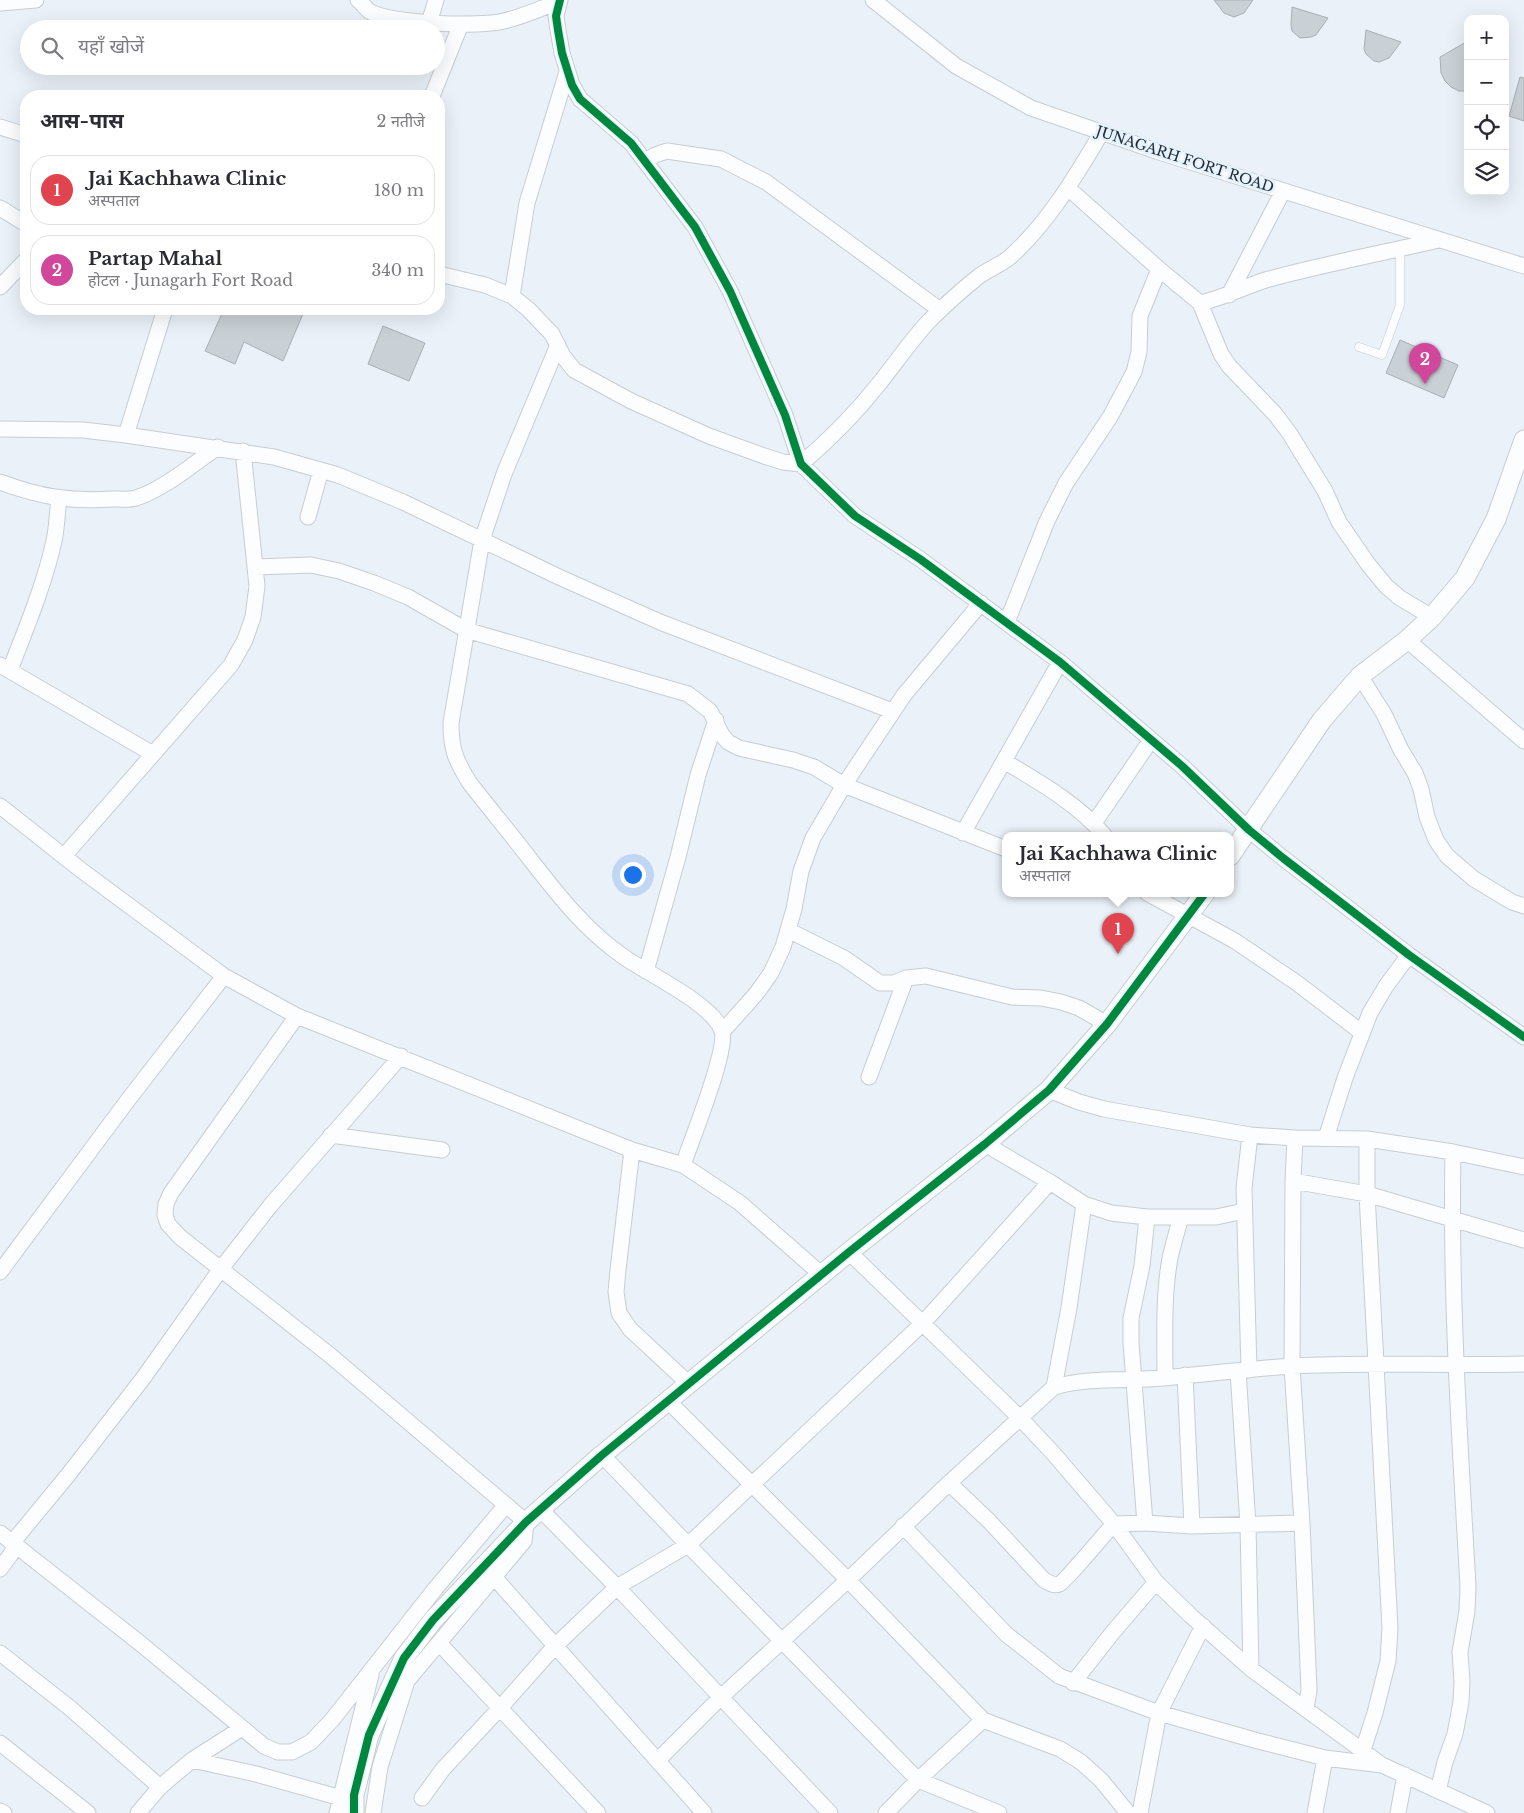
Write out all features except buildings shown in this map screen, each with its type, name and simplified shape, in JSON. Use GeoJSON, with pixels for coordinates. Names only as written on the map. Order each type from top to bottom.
{"type":"FeatureCollection","features":[{"type":"Feature","properties":{"kind":"street"},"geometry":{"type":"LineString","coordinates":[[0,4],[36,0]]}},
{"type":"Feature","properties":{"kind":"street"},"geometry":{"type":"LineString","coordinates":[[358,0],[370,11],[386,17],[408,20]]}},
{"type":"Feature","properties":{"kind":"street"},"geometry":{"type":"LineString","coordinates":[[430,20],[436,0]]}},
{"type":"Feature","properties":{"kind":"street","name":"JUNAGARH FORT ROAD"},"geometry":{"type":"LineString","coordinates":[[872,0],[956,66],[1031,108],[1283,191],[1524,266]]}},
{"type":"Feature","properties":{"kind":"street"},"geometry":{"type":"LineString","coordinates":[[445,24],[503,22],[559,1]]}},
{"type":"Feature","properties":{"kind":"street"},"geometry":{"type":"LineString","coordinates":[[559,1],[556,16],[558,30],[567,72],[572,85],[580,99],[631,143],[695,226],[730,291],[785,415],[801,464],[855,516],[981,603],[1060,662],[1182,766],[1249,830],[1283,858],[1409,955],[1524,1037]]}},
{"type":"Feature","properties":{"kind":"street"},"geometry":{"type":"LineString","coordinates":[[445,64],[461,24]]}},
{"type":"Feature","properties":{"kind":"street"},"geometry":{"type":"LineString","coordinates":[[512,296],[527,203],[567,72]]}},
{"type":"Feature","properties":{"kind":"street"},"geometry":{"type":"LineString","coordinates":[[434,90],[440,75]]}},
{"type":"Feature","properties":{"kind":"street"},"geometry":{"type":"LineString","coordinates":[[0,127],[20,133]]}},
{"type":"Feature","properties":{"kind":"street"},"geometry":{"type":"LineString","coordinates":[[445,275],[485,285],[512,296],[542,322],[552,334],[567,362],[574,370],[631,401],[709,436],[783,462],[801,464],[824,443],[876,387],[940,310],[978,277],[1008,259],[1027,242],[1068,188],[1102,132]]}},
{"type":"Feature","properties":{"kind":"street"},"geometry":{"type":"LineString","coordinates":[[646,161],[655,155],[667,151],[721,159],[766,182],[940,310]]}},
{"type":"Feature","properties":{"kind":"street"},"geometry":{"type":"LineString","coordinates":[[1068,188],[1159,269],[1200,302],[1221,354],[1229,366],[1275,414],[1290,434],[1325,490],[1339,522],[1368,564],[1386,586],[1400,598],[1432,617]]}},
{"type":"Feature","properties":{"kind":"street"},"geometry":{"type":"LineString","coordinates":[[1229,295],[1283,191]]}},
{"type":"Feature","properties":{"kind":"street"},"geometry":{"type":"LineString","coordinates":[[0,208],[20,220]]}},
{"type":"Feature","properties":{"kind":"street"},"geometry":{"type":"LineString","coordinates":[[1200,302],[1215,300],[1278,277],[1440,240]]}},
{"type":"Feature","properties":{"kind":"street"},"geometry":{"type":"LineString","coordinates":[[0,287],[20,266]]}},
{"type":"Feature","properties":{"kind":"street"},"geometry":{"type":"LineString","coordinates":[[1007,622],[1047,522],[1066,483],[1110,416],[1134,372],[1139,352],[1140,316],[1159,269]]}},
{"type":"Feature","properties":{"kind":"street"},"geometry":{"type":"LineString","coordinates":[[126,435],[162,315]]}},
{"type":"Feature","properties":{"kind":"street"},"geometry":{"type":"LineString","coordinates":[[558,345],[504,474],[482,540],[452,722],[451,746],[469,782],[556,893],[589,929],[623,957],[700,1006],[714,1018],[722,1032],[721,1054],[682,1165]]}},
{"type":"Feature","properties":{"kind":"street"},"geometry":{"type":"LineString","coordinates":[[0,429],[83,430],[218,447],[274,457],[338,475],[402,502],[559,577],[660,622],[892,711]]}},
{"type":"Feature","properties":{"kind":"street"},"geometry":{"type":"LineString","coordinates":[[1234,851],[1322,720],[1360,676],[1432,617],[1465,578],[1496,519],[1524,440]]}},
{"type":"Feature","properties":{"kind":"street"},"geometry":{"type":"LineString","coordinates":[[0,482],[23,491],[59,499],[93,501],[135,498],[158,488],[218,447]]}},
{"type":"Feature","properties":{"kind":"street"},"geometry":{"type":"LineString","coordinates":[[64,856],[231,665],[245,640],[253,617],[256,586],[243,452]]}},
{"type":"Feature","properties":{"kind":"street"},"geometry":{"type":"LineString","coordinates":[[308,517],[321,470]]}},
{"type":"Feature","properties":{"kind":"street"},"geometry":{"type":"LineString","coordinates":[[59,499],[54,541],[47,565],[31,614],[5,667],[153,754]]}},
{"type":"Feature","properties":{"kind":"street"},"geometry":{"type":"LineString","coordinates":[[255,567],[311,565],[339,571],[374,582],[408,597],[466,630],[688,694],[710,711],[722,735],[728,742],[739,748],[793,760],[814,767],[844,785],[1002,847]]}},
{"type":"Feature","properties":{"kind":"street"},"geometry":{"type":"LineString","coordinates":[[722,1032],[756,994],[771,973],[788,930],[801,871],[813,838],[844,785],[904,695],[981,603]]}},
{"type":"Feature","properties":{"kind":"street"},"geometry":{"type":"LineString","coordinates":[[1406,640],[1524,741]]}},
{"type":"Feature","properties":{"kind":"street"},"geometry":{"type":"LineString","coordinates":[[963,832],[1060,662]]}},
{"type":"Feature","properties":{"kind":"street"},"geometry":{"type":"LineString","coordinates":[[1360,676],[1384,714],[1401,750],[1415,773],[1421,789],[1426,817],[1436,840],[1447,856],[1474,878],[1512,902],[1524,906]]}},
{"type":"Feature","properties":{"kind":"street"},"geometry":{"type":"LineString","coordinates":[[646,971],[678,857],[698,775],[716,720]]}},
{"type":"Feature","properties":{"kind":"street"},"geometry":{"type":"LineString","coordinates":[[1094,823],[1150,740]]}},
{"type":"Feature","properties":{"kind":"street"},"geometry":{"type":"LineString","coordinates":[[1004,761],[1051,790],[1094,823],[1102,832]]}},
{"type":"Feature","properties":{"kind":"street"},"geometry":{"type":"LineString","coordinates":[[0,806],[224,976],[297,1016],[632,1150],[682,1165],[740,1203],[822,1275]]}},
{"type":"Feature","properties":{"kind":"street"},"geometry":{"type":"LineString","coordinates":[[1155,897],[1235,941],[1297,983],[1361,1032]]}},
{"type":"Feature","properties":{"kind":"street"},"geometry":{"type":"LineString","coordinates":[[354,1813],[354,1795],[369,1735],[404,1658],[433,1620],[533,1515],[602,1455],[1049,1090],[1107,1024],[1202,897]]}},
{"type":"Feature","properties":{"kind":"street"},"geometry":{"type":"LineString","coordinates":[[788,930],[844,958],[880,983],[894,983],[906,978],[926,976],[1012,997],[1041,998],[1061,1002],[1079,1008],[1107,1024]]}},
{"type":"Feature","properties":{"kind":"street"},"geometry":{"type":"LineString","coordinates":[[1326,1138],[1361,1032],[1386,986],[1409,955]]}},
{"type":"Feature","properties":{"kind":"street"},"geometry":{"type":"LineString","coordinates":[[0,1272],[128,1100],[224,976]]}},
{"type":"Feature","properties":{"kind":"street"},"geometry":{"type":"LineString","coordinates":[[869,1077],[906,978]]}},
{"type":"Feature","properties":{"kind":"street"},"geometry":{"type":"LineString","coordinates":[[297,1016],[171,1193],[166,1204],[165,1215],[168,1224],[180,1237],[330,1356],[506,1505],[533,1515],[617,1586],[830,1813]]}},
{"type":"Feature","properties":{"kind":"street"},"geometry":{"type":"LineString","coordinates":[[0,1569],[14,1544],[144,1377],[220,1270],[270,1206],[400,1056]]}},
{"type":"Feature","properties":{"kind":"street"},"geometry":{"type":"LineString","coordinates":[[1049,1090],[1078,1102],[1104,1109],[1250,1135],[1367,1139],[1453,1152],[1524,1167]]}},
{"type":"Feature","properties":{"kind":"street"},"geometry":{"type":"LineString","coordinates":[[331,1135],[442,1150]]}},
{"type":"Feature","properties":{"kind":"street"},"geometry":{"type":"LineString","coordinates":[[1250,1135],[1245,1165],[1244,1371],[1251,1669]]}},
{"type":"Feature","properties":{"kind":"street"},"geometry":{"type":"LineString","coordinates":[[1295,1138],[1292,1366],[1302,1523],[1309,1690],[1306,1709]]}},
{"type":"Feature","properties":{"kind":"street"},"geometry":{"type":"LineString","coordinates":[[1363,1750],[1375,1713],[1386,1668],[1390,1628],[1367,1194],[1367,1139]]}},
{"type":"Feature","properties":{"kind":"street"},"geometry":{"type":"LineString","coordinates":[[985,1144],[1084,1204],[1111,1213],[1147,1217],[1216,1217],[1244,1211]]}},
{"type":"Feature","properties":{"kind":"street"},"geometry":{"type":"LineString","coordinates":[[632,1150],[616,1292],[619,1314],[630,1329],[688,1383]]}},
{"type":"Feature","properties":{"kind":"street"},"geometry":{"type":"LineString","coordinates":[[1438,1791],[1444,1762],[1455,1734],[1461,1702],[1460,1652],[1467,1611],[1468,1587],[1455,1366],[1451,1218],[1453,1152]]}},
{"type":"Feature","properties":{"kind":"street"},"geometry":{"type":"LineString","coordinates":[[1293,1181],[1367,1194],[1524,1240]]}},
{"type":"Feature","properties":{"kind":"street"},"geometry":{"type":"LineString","coordinates":[[422,1798],[443,1769],[555,1646],[617,1586],[688,1545],[923,1323],[1050,1182]]}},
{"type":"Feature","properties":{"kind":"street"},"geometry":{"type":"LineString","coordinates":[[1054,1387],[1069,1308],[1084,1204]]}},
{"type":"Feature","properties":{"kind":"street"},"geometry":{"type":"LineString","coordinates":[[1145,1523],[1135,1380],[1131,1361],[1131,1318],[1142,1266],[1147,1217]]}},
{"type":"Feature","properties":{"kind":"street"},"geometry":{"type":"LineString","coordinates":[[1165,1378],[1167,1284],[1170,1258],[1180,1217]]}},
{"type":"Feature","properties":{"kind":"street"},"geometry":{"type":"LineString","coordinates":[[849,1252],[1020,1418],[1053,1453],[1114,1524],[1156,1582],[1251,1669],[1382,1765],[1487,1813]]}},
{"type":"Feature","properties":{"kind":"street"},"geometry":{"type":"LineString","coordinates":[[658,1760],[949,1483],[1054,1387],[1091,1381],[1165,1378],[1292,1366],[1524,1364]]}},
{"type":"Feature","properties":{"kind":"street"},"geometry":{"type":"LineString","coordinates":[[1185,1375],[1192,1526]]}},
{"type":"Feature","properties":{"kind":"street"},"geometry":{"type":"LineString","coordinates":[[668,1401],[848,1580],[982,1720],[1060,1749],[1081,1762],[1101,1780],[1128,1813]]}},
{"type":"Feature","properties":{"kind":"street"},"geometry":{"type":"LineString","coordinates":[[602,1455],[918,1780],[998,1813]]}},
{"type":"Feature","properties":{"kind":"street"},"geometry":{"type":"LineString","coordinates":[[949,1483],[989,1521],[1044,1580],[1052,1584],[1060,1584],[1067,1579],[1094,1545],[1114,1524],[1145,1523],[1192,1526],[1302,1523]]}},
{"type":"Feature","properties":{"kind":"street"},"geometry":{"type":"LineString","coordinates":[[0,1533],[141,1644],[264,1746],[278,1752],[292,1752],[311,1742],[332,1720],[435,1589],[506,1505]]}},
{"type":"Feature","properties":{"kind":"street"},"geometry":{"type":"LineString","coordinates":[[373,1813],[380,1767],[406,1681],[524,1541],[533,1515]]}},
{"type":"Feature","properties":{"kind":"street"},"geometry":{"type":"LineString","coordinates":[[904,1526],[1006,1634],[1059,1676],[1073,1683],[1159,1713],[1325,1758],[1382,1765]]}},
{"type":"Feature","properties":{"kind":"street"},"geometry":{"type":"LineString","coordinates":[[494,1577],[704,1813]]}},
{"type":"Feature","properties":{"kind":"street"},"geometry":{"type":"LineString","coordinates":[[1073,1683],[1156,1582]]}},
{"type":"Feature","properties":{"kind":"street"},"geometry":{"type":"LineString","coordinates":[[1140,1813],[1159,1713],[1203,1626]]}},
{"type":"Feature","properties":{"kind":"street"},"geometry":{"type":"LineString","coordinates":[[439,1643],[598,1813]]}},
{"type":"Feature","properties":{"kind":"street"},"geometry":{"type":"LineString","coordinates":[[0,1653],[70,1708],[160,1787]]}},
{"type":"Feature","properties":{"kind":"street"},"geometry":{"type":"LineString","coordinates":[[337,1813],[373,1668]]}},
{"type":"Feature","properties":{"kind":"street"},"geometry":{"type":"LineString","coordinates":[[886,1813],[982,1720]]}},
{"type":"Feature","properties":{"kind":"street"},"geometry":{"type":"LineString","coordinates":[[138,1813],[160,1787],[192,1760],[242,1728]]}},
{"type":"Feature","properties":{"kind":"street"},"geometry":{"type":"LineString","coordinates":[[0,1743],[88,1813]]}},
{"type":"Feature","properties":{"kind":"street"},"geometry":{"type":"LineString","coordinates":[[1315,1813],[1325,1758]]}},
{"type":"Feature","properties":{"kind":"street"},"geometry":{"type":"LineString","coordinates":[[192,1760],[256,1774],[341,1798]]}},
{"type":"Feature","properties":{"kind":"street"},"geometry":{"type":"LineString","coordinates":[[1398,1813],[1405,1775]]}},
{"type":"Feature","properties":{"kind":"street"},"geometry":{"type":"LineString","coordinates":[[0,1811],[4,1813]]}},
{"type":"Feature","properties":{"kind":"lane"},"geometry":{"type":"LineString","coordinates":[[1359,347],[1382,356],[1400,305],[1400,249]]}},
{"type":"Feature","properties":{"kind":"cycle path"},"geometry":{"type":"LineString","coordinates":[[560,0],[556,16],[562,53],[572,85],[580,99],[631,143],[695,227],[730,291],[785,415],[801,464],[855,516],[920,559],[1060,662],[1182,766],[1249,830],[1283,858],[1409,955],[1524,1037]]}},
{"type":"Feature","properties":{"kind":"cycle path"},"geometry":{"type":"LineString","coordinates":[[354,1813],[354,1795],[369,1735],[404,1658],[433,1620],[526,1522],[602,1455],[1049,1090],[1107,1024],[1202,897]]}},
{"type":"Feature","properties":{"kind":"place","name":"Partap Mahal"},"geometry":{"type":"Point","coordinates":[1425,384]}},
{"type":"Feature","properties":{"kind":"place","name":"Jai Kachhawa Clinic"},"geometry":{"type":"Point","coordinates":[1118,954]}}]}
